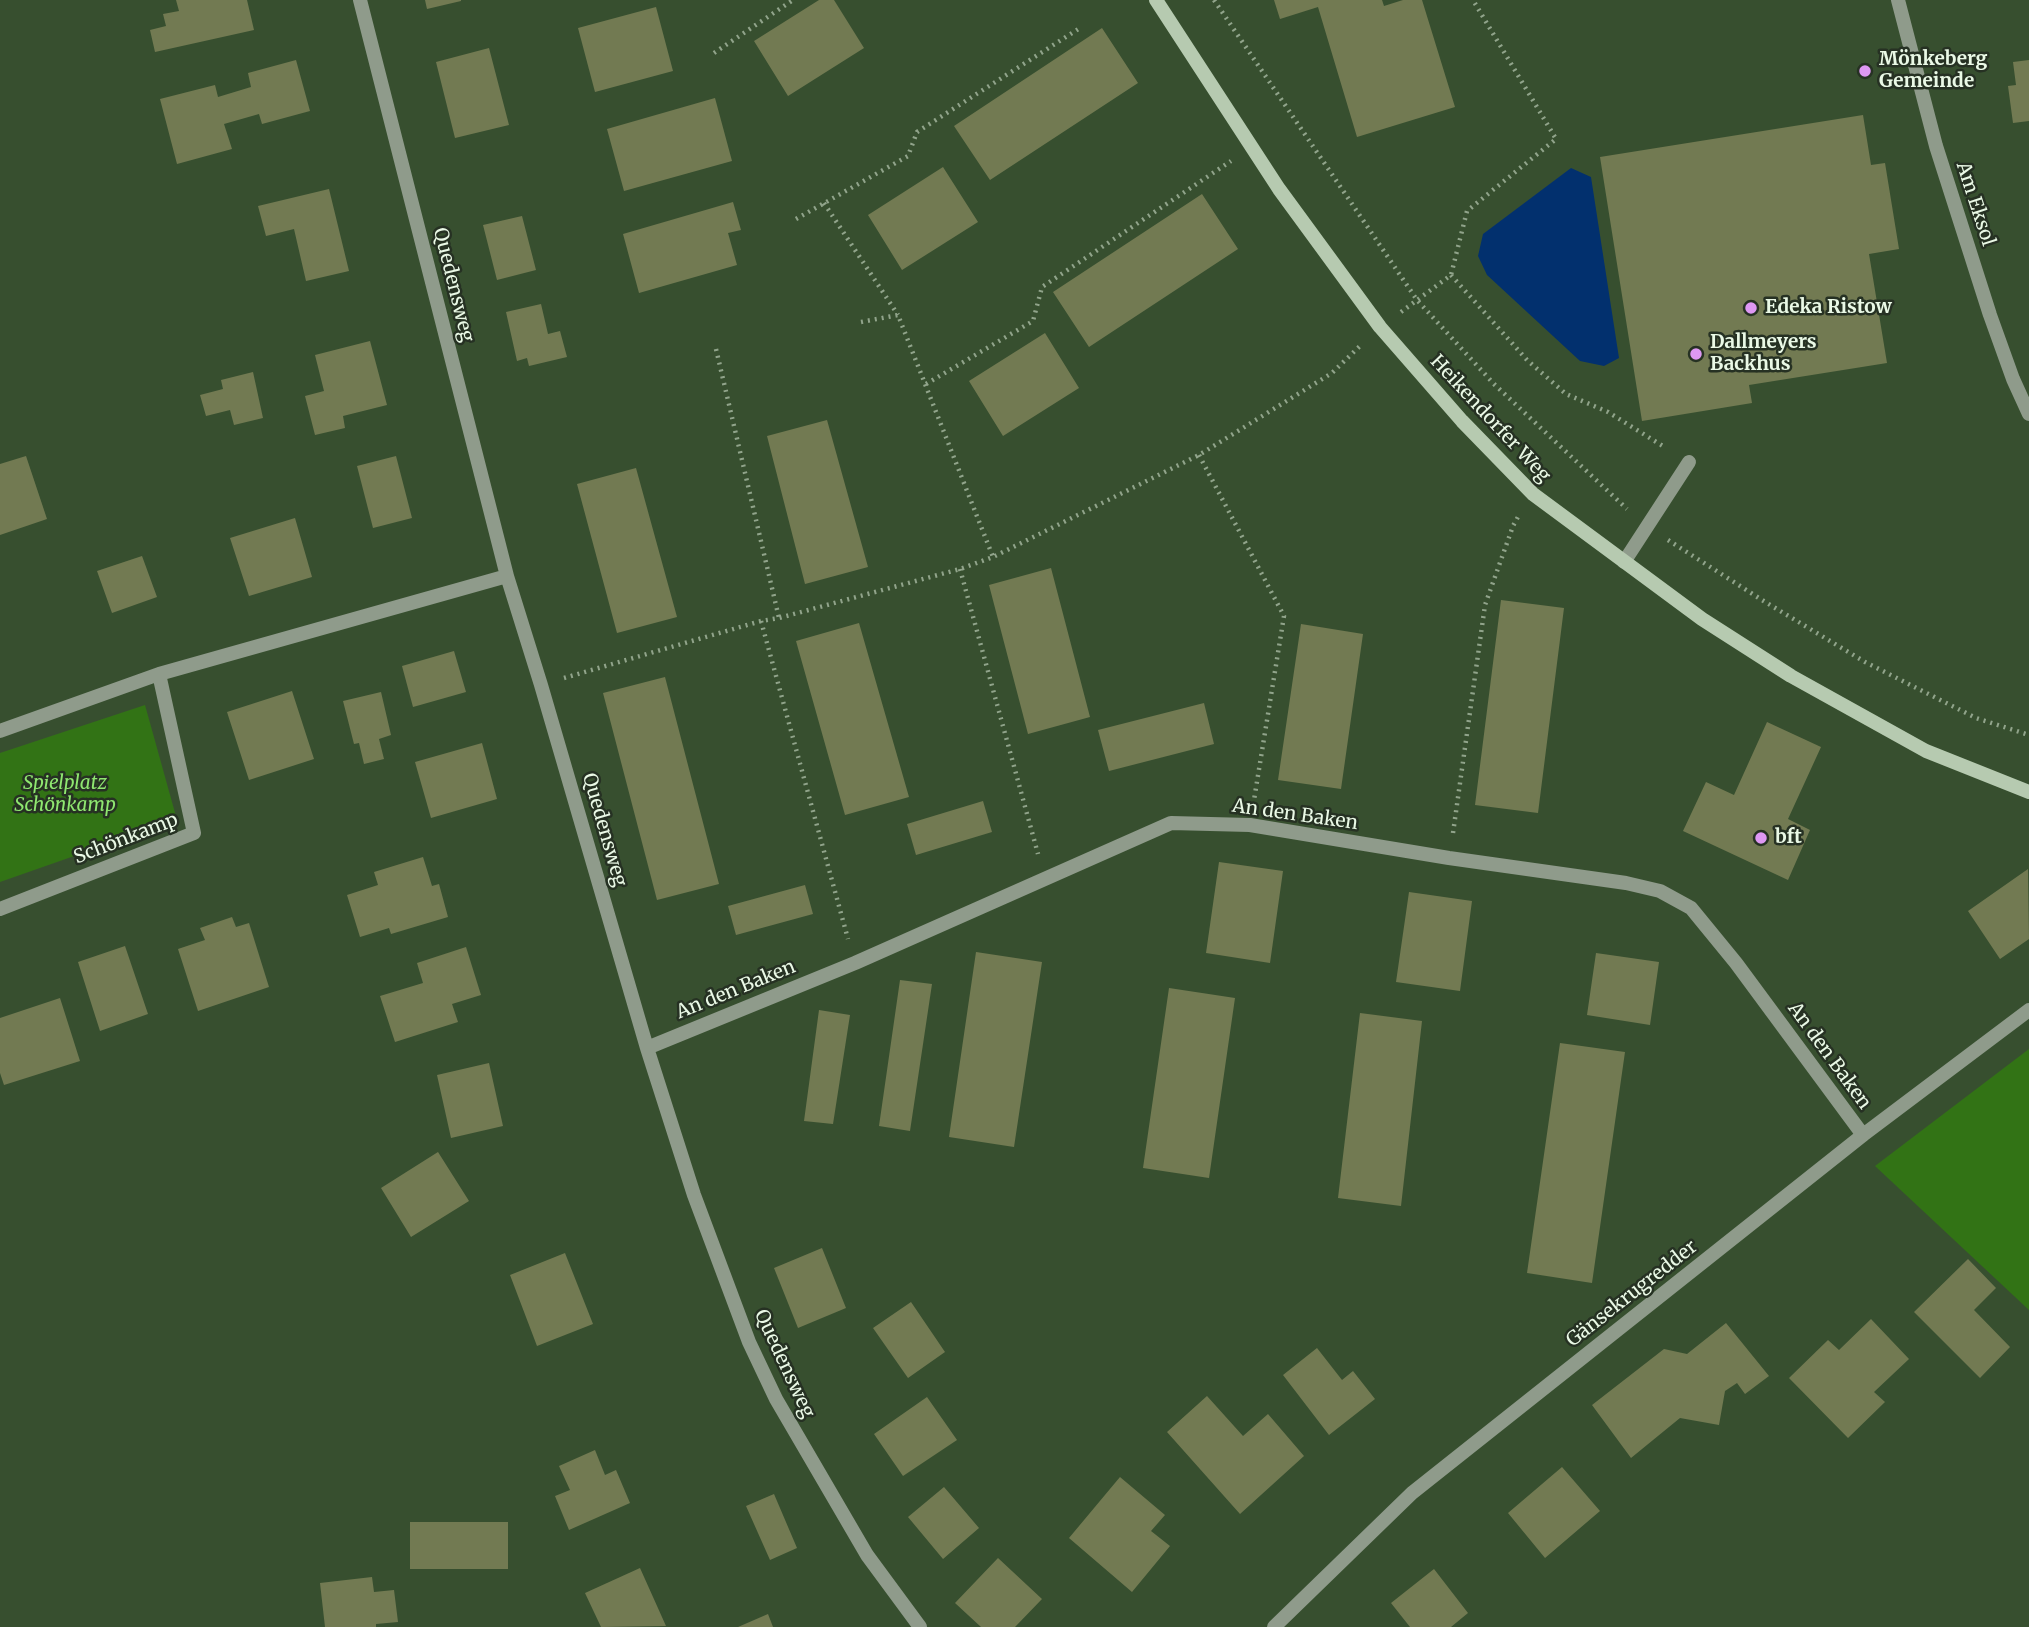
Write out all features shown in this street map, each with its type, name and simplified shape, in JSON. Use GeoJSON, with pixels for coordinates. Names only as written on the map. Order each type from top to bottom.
{"type":"FeatureCollection","features":[{"type":"Feature","properties":{"kind":"street","name":"Quedensweg"},"geometry":{"type":"LineString","coordinates":[[360,0],[507,576],[647,1048],[694,1195],[716,1257],[771,1388],[867,1555],[920,1627]]}},
{"type":"Feature","properties":{"kind":"street","name":"Heikendorfer Weg"},"geometry":{"type":"LineString","coordinates":[[1156,0],[1279,189],[1380,327],[1462,421],[1533,494],[1702,620],[1791,676],[1926,751],[2029,792]]}},
{"type":"Feature","properties":{"kind":"street","name":"Am Eksol"},"geometry":{"type":"LineString","coordinates":[[1898,0],[1936,146],[2012,379],[2029,414]]}},
{"type":"Feature","properties":{"kind":"street"},"geometry":{"type":"LineString","coordinates":[[1624,562],[1689,462]]}},
{"type":"Feature","properties":{"kind":"street"},"geometry":{"type":"LineString","coordinates":[[0,731],[159,674],[507,576]]}},
{"type":"Feature","properties":{"kind":"street","name":"Schönkamp"},"geometry":{"type":"LineString","coordinates":[[0,909],[194,833],[159,674]]}},
{"type":"Feature","properties":{"kind":"street","name":"An den Baken"},"geometry":{"type":"LineString","coordinates":[[647,1048],[855,963],[1171,823],[1250,825],[1449,859],[1626,883],[1660,891],[1691,908],[1736,963],[1863,1135]]}},
{"type":"Feature","properties":{"kind":"street","name":"Gänsekrugredder"},"geometry":{"type":"LineString","coordinates":[[1274,1627],[1412,1493],[1863,1135],[2029,1010]]}},
{"type":"Feature","properties":{"kind":"path"},"geometry":{"type":"LineString","coordinates":[[714,53],[793,0]]}},
{"type":"Feature","properties":{"kind":"path"},"geometry":{"type":"LineString","coordinates":[[1214,0],[1417,300],[1494,384],[1646,526],[1865,662],[1976,718],[2029,735]]}},
{"type":"Feature","properties":{"kind":"path"},"geometry":{"type":"LineString","coordinates":[[541,685],[761,621],[960,569],[993,557],[1199,455],[1332,373],[1380,327],[1451,275],[1467,211],[1556,139],[1473,0]]}},
{"type":"Feature","properties":{"kind":"path"},"geometry":{"type":"LineString","coordinates":[[796,219],[908,156],[918,132],[1080,28]]}},
{"type":"Feature","properties":{"kind":"path"},"geometry":{"type":"LineString","coordinates":[[926,384],[1033,321],[1042,287],[1252,147]]}},
{"type":"Feature","properties":{"kind":"path"},"geometry":{"type":"LineString","coordinates":[[824,203],[898,315],[993,557]]}},
{"type":"Feature","properties":{"kind":"path"},"geometry":{"type":"LineString","coordinates":[[1451,275],[1527,360],[1566,394],[1608,412],[1689,462]]}},
{"type":"Feature","properties":{"kind":"path"},"geometry":{"type":"LineString","coordinates":[[861,322],[898,315]]}},
{"type":"Feature","properties":{"kind":"path"},"geometry":{"type":"LineString","coordinates":[[716,349],[779,618]]}},
{"type":"Feature","properties":{"kind":"path"},"geometry":{"type":"LineString","coordinates":[[1199,455],[1284,616],[1250,825]]}},
{"type":"Feature","properties":{"kind":"path"},"geometry":{"type":"LineString","coordinates":[[1449,859],[1485,606],[1513,526],[1533,494]]}},
{"type":"Feature","properties":{"kind":"path"},"geometry":{"type":"LineString","coordinates":[[960,569],[1044,878]]}},
{"type":"Feature","properties":{"kind":"path"},"geometry":{"type":"LineString","coordinates":[[761,621],[855,963]]}},
{"type":"Feature","properties":{"kind":"green space","name":"Spielplatz Schönkamp"},"geometry":{"type":"Polygon","coordinates":[[[145,705],[177,820],[0,882],[0,753],[145,705]]]}},
{"type":"Feature","properties":{"kind":"green space"},"geometry":{"type":"Polygon","coordinates":[[[2029,1049],[2029,1310],[1875,1166],[2029,1049]]]}},
{"type":"Feature","properties":{"kind":"water"},"geometry":{"type":"Polygon","coordinates":[[[1571,168],[1591,177],[1619,358],[1604,366],[1580,361],[1487,275],[1478,256],[1483,234],[1571,168]]]}},
{"type":"Feature","properties":{"kind":"building"},"geometry":{"type":"Polygon","coordinates":[[[176,0],[247,0],[254,30],[155,52],[150,30],[166,26],[163,14],[179,11],[176,0]]]}},
{"type":"Feature","properties":{"kind":"building"},"geometry":{"type":"Polygon","coordinates":[[[425,0],[461,0],[461,1],[427,9],[425,0]]]}},
{"type":"Feature","properties":{"kind":"building"},"geometry":{"type":"Polygon","coordinates":[[[819,0],[834,0],[864,48],[788,96],[754,41],[819,0]]]}},
{"type":"Feature","properties":{"kind":"building"},"geometry":{"type":"Polygon","coordinates":[[[1274,0],[1382,0],[1384,6],[1403,0],[1422,0],[1455,107],[1357,137],[1318,7],[1280,19],[1274,0]]]}},
{"type":"Feature","properties":{"kind":"building"},"geometry":{"type":"Polygon","coordinates":[[[656,7],[673,71],[595,92],[578,28],[656,7]]]}},
{"type":"Feature","properties":{"kind":"building"},"geometry":{"type":"Polygon","coordinates":[[[1102,28],[1138,83],[990,180],[954,126],[1102,28]]]}},
{"type":"Feature","properties":{"kind":"building"},"geometry":{"type":"Polygon","coordinates":[[[489,48],[509,125],[455,138],[436,62],[489,48]]]}},
{"type":"Feature","properties":{"kind":"building"},"geometry":{"type":"Polygon","coordinates":[[[296,60],[310,111],[262,124],[259,114],[224,124],[232,149],[177,164],[160,99],[215,85],[218,97],[251,87],[248,73],[296,60]]]}},
{"type":"Feature","properties":{"kind":"building"},"geometry":{"type":"Polygon","coordinates":[[[2029,60],[2029,121],[2013,123],[2008,86],[2016,85],[2013,62],[2029,60]]]}},
{"type":"Feature","properties":{"kind":"building"},"geometry":{"type":"Polygon","coordinates":[[[715,98],[732,161],[624,191],[607,129],[715,98]]]}},
{"type":"Feature","properties":{"kind":"building","name":"Edeka Ristow"},"geometry":{"type":"Polygon","coordinates":[[[1863,115],[1871,165],[1885,163],[1899,249],[1869,254],[1887,363],[1749,385],[1752,403],[1642,421],[1600,157],[1863,115]]]}},
{"type":"Feature","properties":{"kind":"building"},"geometry":{"type":"Polygon","coordinates":[[[943,167],[978,222],[902,270],[868,215],[943,167]]]}},
{"type":"Feature","properties":{"kind":"building"},"geometry":{"type":"Polygon","coordinates":[[[329,189],[349,271],[306,281],[294,229],[266,236],[258,206],[329,189]]]}},
{"type":"Feature","properties":{"kind":"building"},"geometry":{"type":"Polygon","coordinates":[[[1202,194],[1238,249],[1089,347],[1053,292],[1202,194]]]}},
{"type":"Feature","properties":{"kind":"building"},"geometry":{"type":"Polygon","coordinates":[[[733,202],[741,230],[728,233],[737,265],[639,293],[623,234],[733,202]]]}},
{"type":"Feature","properties":{"kind":"building"},"geometry":{"type":"Polygon","coordinates":[[[522,216],[536,270],[497,280],[483,225],[522,216]]]}},
{"type":"Feature","properties":{"kind":"building"},"geometry":{"type":"Polygon","coordinates":[[[541,304],[548,334],[560,331],[567,357],[529,366],[527,358],[517,361],[506,312],[541,304]]]}},
{"type":"Feature","properties":{"kind":"building"},"geometry":{"type":"Polygon","coordinates":[[[1045,333],[1079,388],[1003,436],[969,381],[1045,333]]]}},
{"type":"Feature","properties":{"kind":"building"},"geometry":{"type":"Polygon","coordinates":[[[370,341],[387,405],[343,416],[345,428],[315,435],[305,396],[324,391],[315,355],[370,341]]]}},
{"type":"Feature","properties":{"kind":"building"},"geometry":{"type":"Polygon","coordinates":[[[253,372],[263,418],[234,425],[230,410],[206,416],[200,395],[223,389],[221,380],[253,372]]]}},
{"type":"Feature","properties":{"kind":"building"},"geometry":{"type":"Polygon","coordinates":[[[827,420],[868,567],[805,584],[767,436],[827,420]]]}},
{"type":"Feature","properties":{"kind":"building"},"geometry":{"type":"Polygon","coordinates":[[[26,456],[47,519],[0,535],[0,464],[26,456]]]}},
{"type":"Feature","properties":{"kind":"building"},"geometry":{"type":"Polygon","coordinates":[[[396,456],[412,518],[373,528],[357,466],[396,456]]]}},
{"type":"Feature","properties":{"kind":"building"},"geometry":{"type":"Polygon","coordinates":[[[636,468],[677,617],[617,633],[577,484],[636,468]]]}},
{"type":"Feature","properties":{"kind":"building"},"geometry":{"type":"Polygon","coordinates":[[[295,518],[312,577],[249,596],[230,538],[295,518]]]}},
{"type":"Feature","properties":{"kind":"building"},"geometry":{"type":"Polygon","coordinates":[[[142,556],[157,597],[112,613],[97,571],[142,556]]]}},
{"type":"Feature","properties":{"kind":"building"},"geometry":{"type":"Polygon","coordinates":[[[1051,568],[1090,717],[1028,734],[989,585],[1051,568]]]}},
{"type":"Feature","properties":{"kind":"building"},"geometry":{"type":"Polygon","coordinates":[[[1501,600],[1564,608],[1538,813],[1475,805],[1501,600]]]}},
{"type":"Feature","properties":{"kind":"building"},"geometry":{"type":"Polygon","coordinates":[[[859,623],[909,797],[845,815],[796,641],[859,623]]]}},
{"type":"Feature","properties":{"kind":"building"},"geometry":{"type":"Polygon","coordinates":[[[1301,624],[1363,634],[1341,789],[1278,780],[1301,624]]]}},
{"type":"Feature","properties":{"kind":"building"},"geometry":{"type":"Polygon","coordinates":[[[454,651],[466,692],[413,707],[402,666],[454,651]]]}},
{"type":"Feature","properties":{"kind":"building"},"geometry":{"type":"Polygon","coordinates":[[[665,677],[719,884],[657,900],[603,693],[665,677]]]}},
{"type":"Feature","properties":{"kind":"building"},"geometry":{"type":"Polygon","coordinates":[[[292,691],[314,759],[249,780],[227,712],[292,691]]]}},
{"type":"Feature","properties":{"kind":"building"},"geometry":{"type":"Polygon","coordinates":[[[381,692],[391,735],[379,739],[384,759],[364,764],[359,743],[354,744],[343,701],[381,692]]]}},
{"type":"Feature","properties":{"kind":"building"},"geometry":{"type":"Polygon","coordinates":[[[1204,703],[1214,744],[1109,771],[1098,730],[1204,703]]]}},
{"type":"Feature","properties":{"kind":"building"},"geometry":{"type":"Polygon","coordinates":[[[1767,722],[1821,747],[1788,819],[1810,830],[1788,880],[1683,831],[1706,782],[1734,795],[1767,722]]]}},
{"type":"Feature","properties":{"kind":"building"},"geometry":{"type":"Polygon","coordinates":[[[482,743],[497,799],[431,818],[415,762],[482,743]]]}},
{"type":"Feature","properties":{"kind":"building"},"geometry":{"type":"Polygon","coordinates":[[[983,801],[992,832],[916,855],[907,824],[983,801]]]}},
{"type":"Feature","properties":{"kind":"building"},"geometry":{"type":"Polygon","coordinates":[[[423,857],[432,886],[439,884],[448,917],[391,934],[389,928],[360,937],[347,895],[378,885],[374,872],[423,857]]]}},
{"type":"Feature","properties":{"kind":"building"},"geometry":{"type":"Polygon","coordinates":[[[1219,862],[1283,871],[1270,963],[1206,953],[1219,862]]]}},
{"type":"Feature","properties":{"kind":"building"},"geometry":{"type":"Polygon","coordinates":[[[2028,869],[2029,939],[2000,959],[1968,911],[2028,869]]]}},
{"type":"Feature","properties":{"kind":"building"},"geometry":{"type":"Polygon","coordinates":[[[805,885],[813,914],[736,935],[728,906],[805,885]]]}},
{"type":"Feature","properties":{"kind":"building"},"geometry":{"type":"Polygon","coordinates":[[[1409,892],[1472,901],[1460,991],[1396,982],[1409,892]]]}},
{"type":"Feature","properties":{"kind":"building"},"geometry":{"type":"Polygon","coordinates":[[[232,917],[236,927],[249,923],[269,987],[198,1011],[178,949],[205,940],[200,928],[232,917]]]}},
{"type":"Feature","properties":{"kind":"building"},"geometry":{"type":"Polygon","coordinates":[[[125,946],[148,1014],[100,1031],[78,962],[125,946]]]}},
{"type":"Feature","properties":{"kind":"building"},"geometry":{"type":"Polygon","coordinates":[[[466,947],[481,995],[452,1004],[458,1022],[395,1042],[380,996],[423,983],[417,963],[466,947]]]}},
{"type":"Feature","properties":{"kind":"building"},"geometry":{"type":"Polygon","coordinates":[[[976,952],[1042,962],[1014,1147],[949,1137],[976,952]]]}},
{"type":"Feature","properties":{"kind":"building"},"geometry":{"type":"Polygon","coordinates":[[[1596,953],[1659,962],[1650,1025],[1587,1015],[1596,953]]]}},
{"type":"Feature","properties":{"kind":"building"},"geometry":{"type":"Polygon","coordinates":[[[900,980],[932,984],[910,1131],[879,1126],[900,980]]]}},
{"type":"Feature","properties":{"kind":"building"},"geometry":{"type":"Polygon","coordinates":[[[1169,988],[1235,998],[1209,1178],[1143,1168],[1169,988]]]}},
{"type":"Feature","properties":{"kind":"building"},"geometry":{"type":"Polygon","coordinates":[[[60,998],[80,1061],[4,1085],[0,1073],[0,1018],[60,998]]]}},
{"type":"Feature","properties":{"kind":"building"},"geometry":{"type":"Polygon","coordinates":[[[819,1010],[850,1015],[833,1124],[804,1121],[819,1010]]]}},
{"type":"Feature","properties":{"kind":"building"},"geometry":{"type":"Polygon","coordinates":[[[1360,1013],[1422,1021],[1401,1206],[1338,1198],[1360,1013]]]}},
{"type":"Feature","properties":{"kind":"building"},"geometry":{"type":"Polygon","coordinates":[[[1560,1043],[1625,1052],[1592,1283],[1527,1273],[1560,1043]]]}},
{"type":"Feature","properties":{"kind":"building"},"geometry":{"type":"Polygon","coordinates":[[[489,1063],[503,1126],[451,1138],[437,1075],[489,1063]]]}},
{"type":"Feature","properties":{"kind":"building"},"geometry":{"type":"Polygon","coordinates":[[[438,1152],[469,1201],[411,1237],[381,1188],[438,1152]]]}},
{"type":"Feature","properties":{"kind":"building"},"geometry":{"type":"Polygon","coordinates":[[[822,1248],[846,1308],[798,1328],[774,1268],[822,1248]]]}},
{"type":"Feature","properties":{"kind":"building"},"geometry":{"type":"Polygon","coordinates":[[[565,1253],[593,1324],[537,1346],[510,1275],[565,1253]]]}},
{"type":"Feature","properties":{"kind":"building"},"geometry":{"type":"Polygon","coordinates":[[[1968,1259],[1996,1288],[1974,1310],[2010,1347],[1980,1378],[1914,1312],[1968,1259]]]}},
{"type":"Feature","properties":{"kind":"building"},"geometry":{"type":"Polygon","coordinates":[[[911,1302],[945,1352],[908,1378],[873,1328],[911,1302]]]}},
{"type":"Feature","properties":{"kind":"building"},"geometry":{"type":"Polygon","coordinates":[[[1871,1319],[1909,1359],[1874,1392],[1885,1402],[1848,1438],[1789,1378],[1828,1340],[1839,1350],[1871,1319]]]}},
{"type":"Feature","properties":{"kind":"building"},"geometry":{"type":"Polygon","coordinates":[[[1726,1323],[1769,1376],[1745,1394],[1737,1383],[1725,1391],[1719,1425],[1680,1418],[1631,1458],[1592,1405],[1664,1349],[1687,1354],[1726,1323]]]}},
{"type":"Feature","properties":{"kind":"building"},"geometry":{"type":"Polygon","coordinates":[[[1317,1348],[1342,1380],[1353,1371],[1375,1399],[1329,1435],[1283,1375],[1317,1348]]]}},
{"type":"Feature","properties":{"kind":"building"},"geometry":{"type":"Polygon","coordinates":[[[1207,1396],[1243,1436],[1268,1414],[1304,1456],[1240,1514],[1167,1432],[1207,1396]]]}},
{"type":"Feature","properties":{"kind":"building"},"geometry":{"type":"Polygon","coordinates":[[[927,1397],[957,1440],[903,1476],[874,1434],[927,1397]]]}},
{"type":"Feature","properties":{"kind":"building"},"geometry":{"type":"Polygon","coordinates":[[[595,1450],[605,1475],[616,1470],[630,1503],[569,1530],[555,1496],[570,1490],[559,1466],[595,1450]]]}},
{"type":"Feature","properties":{"kind":"building"},"geometry":{"type":"Polygon","coordinates":[[[1562,1467],[1600,1511],[1545,1558],[1508,1513],[1562,1467]]]}},
{"type":"Feature","properties":{"kind":"building"},"geometry":{"type":"Polygon","coordinates":[[[1120,1477],[1165,1515],[1151,1531],[1170,1546],[1132,1592],[1069,1538],[1120,1477]]]}},
{"type":"Feature","properties":{"kind":"building"},"geometry":{"type":"Polygon","coordinates":[[[944,1487],[979,1528],[943,1559],[908,1517],[944,1487]]]}},
{"type":"Feature","properties":{"kind":"building"},"geometry":{"type":"Polygon","coordinates":[[[774,1494],[797,1548],[770,1560],[746,1506],[774,1494]]]}},
{"type":"Feature","properties":{"kind":"building"},"geometry":{"type":"Polygon","coordinates":[[[410,1522],[508,1522],[508,1569],[410,1569],[410,1522]]]}},
{"type":"Feature","properties":{"kind":"building"},"geometry":{"type":"Polygon","coordinates":[[[998,1558],[1042,1599],[1015,1627],[981,1627],[955,1603],[998,1558]]]}},
{"type":"Feature","properties":{"kind":"building"},"geometry":{"type":"Polygon","coordinates":[[[640,1568],[666,1626],[601,1627],[585,1593],[640,1568]]]}},
{"type":"Feature","properties":{"kind":"building"},"geometry":{"type":"Polygon","coordinates":[[[1434,1569],[1468,1613],[1451,1627],[1410,1627],[1391,1603],[1434,1569]]]}},
{"type":"Feature","properties":{"kind":"building"},"geometry":{"type":"Polygon","coordinates":[[[372,1577],[374,1592],[394,1590],[398,1622],[376,1624],[376,1627],[325,1627],[320,1583],[372,1577]]]}},
{"type":"Feature","properties":{"kind":"building"},"geometry":{"type":"Polygon","coordinates":[[[768,1614],[773,1627],[738,1627],[768,1614]]]}},
{"type":"Feature","properties":{"kind":"place","name":"Mönkeberg Gemeinde"},"geometry":{"type":"Point","coordinates":[1865,71]}},
{"type":"Feature","properties":{"kind":"place","name":"Edeka Ristow"},"geometry":{"type":"Point","coordinates":[1751,308]}},
{"type":"Feature","properties":{"kind":"place","name":"Dallmeyers Backhus"},"geometry":{"type":"Point","coordinates":[1696,354]}},
{"type":"Feature","properties":{"kind":"place","name":"bft"},"geometry":{"type":"Point","coordinates":[1761,838]}}]}
